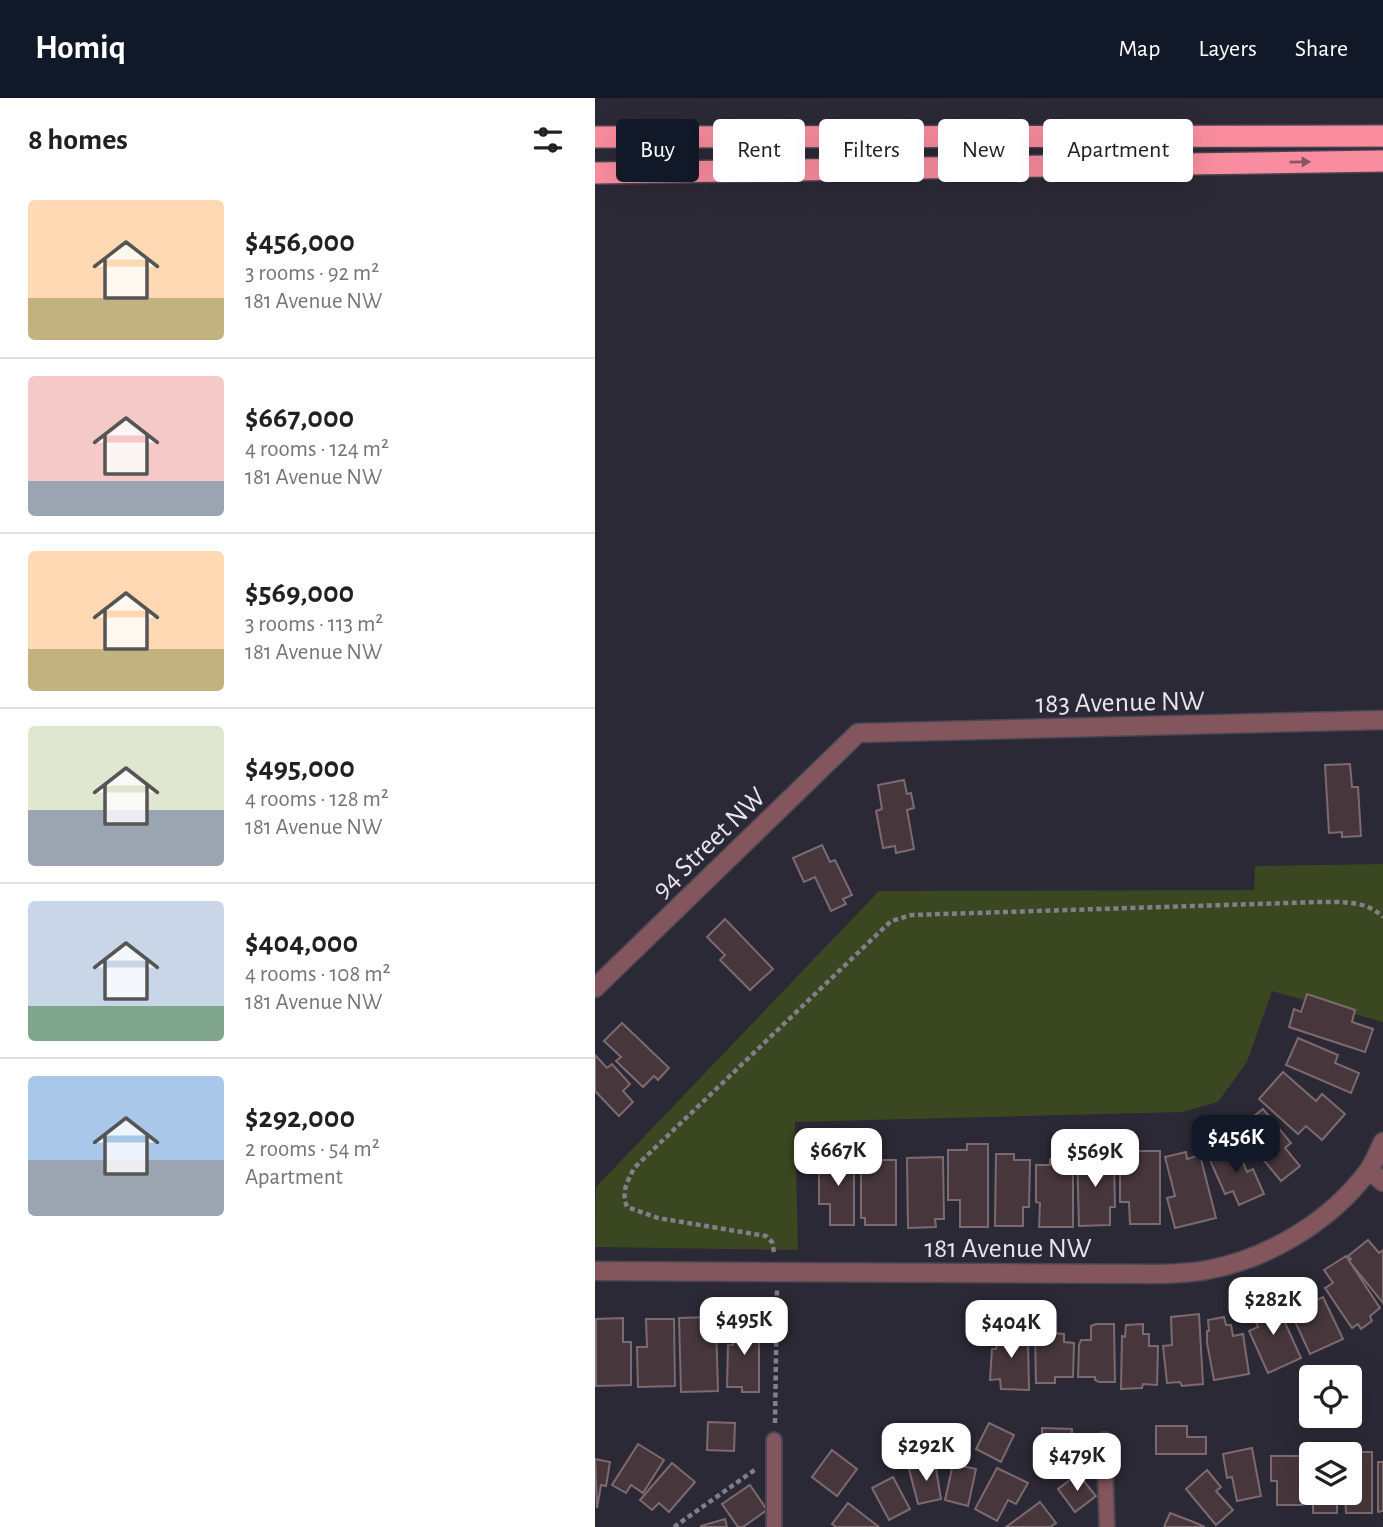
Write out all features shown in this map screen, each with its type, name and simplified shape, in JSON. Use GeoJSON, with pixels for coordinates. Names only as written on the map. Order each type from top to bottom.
{"type":"FeatureCollection","features":[{"type":"Feature","properties":{"kind":"highway"},"geometry":{"type":"LineString","coordinates":[[595,137],[1383,136]]}},
{"type":"Feature","properties":{"kind":"highway"},"geometry":{"type":"LineString","coordinates":[[595,173],[1383,161]]}},
{"type":"Feature","properties":{"kind":"street","name":"183 Avenue NW"},"geometry":{"type":"LineString","coordinates":[[857,733],[1383,720]]}},
{"type":"Feature","properties":{"kind":"street","name":"94 Street NW"},"geometry":{"type":"LineString","coordinates":[[595,988],[857,733]]}},
{"type":"Feature","properties":{"kind":"street","name":"181 Avenue NW"},"geometry":{"type":"LineString","coordinates":[[595,1270],[1164,1274],[1207,1270],[1250,1259],[1287,1240],[1322,1216],[1369,1170],[1383,1142]]}},
{"type":"Feature","properties":{"kind":"street"},"geometry":{"type":"LineString","coordinates":[[1369,1170],[1383,1182]]}},
{"type":"Feature","properties":{"kind":"lane"},"geometry":{"type":"LineString","coordinates":[[773,1527],[775,1440]]}},
{"type":"Feature","properties":{"kind":"lane"},"geometry":{"type":"LineString","coordinates":[[1104,1440],[1107,1527]]}},
{"type":"Feature","properties":{"kind":"path"},"geometry":{"type":"LineString","coordinates":[[674,1527],[758,1467],[775,1440],[778,1272],[772,1242],[765,1236],[657,1218],[627,1207],[623,1196],[625,1187],[633,1168],[891,922],[912,915],[1318,902],[1348,902],[1375,909],[1383,917]]}},
{"type":"Feature","properties":{"kind":"green space"},"geometry":{"type":"Polygon","coordinates":[[[1383,864],[1383,1022],[1272,991],[1247,1062],[1218,1102],[1181,1112],[795,1122],[798,1250],[595,1247],[596,1187],[879,891],[1254,890],[1255,866],[1383,864]]]}},
{"type":"Feature","properties":{"kind":"building"},"geometry":{"type":"Polygon","coordinates":[[[1350,764],[1352,787],[1358,787],[1361,836],[1342,837],[1342,832],[1329,833],[1325,765],[1350,764]]]}},
{"type":"Feature","properties":{"kind":"building"},"geometry":{"type":"Polygon","coordinates":[[[904,780],[907,794],[911,793],[914,808],[907,810],[914,849],[896,853],[895,846],[883,848],[876,811],[882,809],[878,785],[904,780]]]}},
{"type":"Feature","properties":{"kind":"building"},"geometry":{"type":"Polygon","coordinates":[[[822,845],[830,862],[835,860],[852,895],[843,899],[846,904],[831,911],[815,877],[804,882],[793,858],[822,845]]]}},
{"type":"Feature","properties":{"kind":"building"},"geometry":{"type":"Polygon","coordinates":[[[725,919],[773,969],[750,990],[720,960],[725,955],[707,937],[725,919]]]}},
{"type":"Feature","properties":{"kind":"building"},"geometry":{"type":"Polygon","coordinates":[[[1307,994],[1355,1010],[1352,1022],[1373,1029],[1365,1052],[1289,1027],[1294,1009],[1301,1012],[1307,994]]]}},
{"type":"Feature","properties":{"kind":"building"},"geometry":{"type":"Polygon","coordinates":[[[622,1023],[669,1068],[658,1080],[654,1076],[643,1087],[616,1061],[621,1057],[604,1041],[622,1023]]]}},
{"type":"Feature","properties":{"kind":"building"},"geometry":{"type":"Polygon","coordinates":[[[1298,1038],[1338,1055],[1335,1063],[1359,1073],[1351,1093],[1286,1065],[1298,1038]]]}},
{"type":"Feature","properties":{"kind":"building"},"geometry":{"type":"Polygon","coordinates":[[[595,1055],[607,1068],[612,1064],[630,1084],[623,1091],[633,1102],[619,1116],[595,1091],[595,1055]]]}},
{"type":"Feature","properties":{"kind":"building"},"geometry":{"type":"Polygon","coordinates":[[[1283,1072],[1316,1101],[1322,1094],[1345,1114],[1322,1140],[1306,1126],[1298,1134],[1259,1099],[1283,1072]]]}},
{"type":"Feature","properties":{"kind":"building"},"geometry":{"type":"Polygon","coordinates":[[[1263,1109],[1291,1143],[1285,1148],[1300,1166],[1281,1181],[1238,1129],[1263,1109]]]}},
{"type":"Feature","properties":{"kind":"building"},"geometry":{"type":"Polygon","coordinates":[[[1234,1141],[1247,1172],[1253,1169],[1264,1194],[1239,1205],[1233,1191],[1225,1194],[1209,1158],[1223,1151],[1221,1147],[1234,1141]]]}},
{"type":"Feature","properties":{"kind":"building"},"geometry":{"type":"Polygon","coordinates":[[[967,1144],[988,1144],[988,1227],[960,1227],[960,1200],[948,1200],[948,1150],[967,1150],[967,1144]]]}},
{"type":"Feature","properties":{"kind":"building"},"geometry":{"type":"Polygon","coordinates":[[[1120,1151],[1160,1151],[1160,1224],[1130,1224],[1129,1202],[1120,1202],[1120,1151]]]}},
{"type":"Feature","properties":{"kind":"building"},"geometry":{"type":"Polygon","coordinates":[[[1186,1152],[1187,1159],[1200,1155],[1216,1218],[1175,1228],[1167,1198],[1175,1196],[1165,1157],[1186,1152]]]}},
{"type":"Feature","properties":{"kind":"building"},"geometry":{"type":"Polygon","coordinates":[[[1077,1153],[1102,1153],[1102,1160],[1114,1160],[1115,1207],[1110,1207],[1110,1225],[1079,1226],[1077,1153]]]}},
{"type":"Feature","properties":{"kind":"building"},"geometry":{"type":"Polygon","coordinates":[[[996,1154],[1014,1154],[1014,1160],[1030,1160],[1029,1207],[1023,1207],[1023,1226],[995,1226],[996,1154]]]}},
{"type":"Feature","properties":{"kind":"building"},"geometry":{"type":"Polygon","coordinates":[[[819,1156],[854,1156],[854,1225],[830,1225],[830,1204],[819,1204],[819,1156]]]}},
{"type":"Feature","properties":{"kind":"building"},"geometry":{"type":"Polygon","coordinates":[[[943,1157],[944,1219],[935,1219],[936,1227],[908,1228],[907,1158],[943,1157]]]}},
{"type":"Feature","properties":{"kind":"building"},"geometry":{"type":"Polygon","coordinates":[[[1050,1159],[1073,1159],[1073,1227],[1039,1227],[1040,1203],[1036,1202],[1036,1165],[1050,1165],[1050,1159]]]}},
{"type":"Feature","properties":{"kind":"building"},"geometry":{"type":"Polygon","coordinates":[[[861,1160],[896,1160],[896,1225],[865,1225],[865,1218],[861,1218],[861,1160]]]}},
{"type":"Feature","properties":{"kind":"building"},"geometry":{"type":"Polygon","coordinates":[[[1368,1240],[1379,1253],[1383,1250],[1383,1303],[1349,1261],[1351,1259],[1348,1256],[1368,1240]]]}},
{"type":"Feature","properties":{"kind":"building"},"geometry":{"type":"Polygon","coordinates":[[[1346,1256],[1380,1308],[1370,1316],[1372,1321],[1361,1329],[1358,1324],[1352,1328],[1325,1288],[1333,1283],[1324,1270],[1346,1256]]]}},
{"type":"Feature","properties":{"kind":"building"},"geometry":{"type":"Polygon","coordinates":[[[1305,1279],[1315,1301],[1323,1297],[1343,1339],[1310,1354],[1281,1291],[1305,1279]]]}},
{"type":"Feature","properties":{"kind":"building"},"geometry":{"type":"Polygon","coordinates":[[[1271,1296],[1301,1358],[1268,1373],[1249,1331],[1258,1327],[1253,1304],[1271,1296]]]}},
{"type":"Feature","properties":{"kind":"building"},"geometry":{"type":"Polygon","coordinates":[[[1199,1314],[1203,1384],[1182,1386],[1180,1382],[1167,1383],[1163,1346],[1172,1345],[1171,1317],[1199,1314]]]}},
{"type":"Feature","properties":{"kind":"building"},"geometry":{"type":"Polygon","coordinates":[[[708,1317],[708,1326],[716,1325],[718,1391],[681,1392],[679,1318],[708,1317]]]}},
{"type":"Feature","properties":{"kind":"building"},"geometry":{"type":"Polygon","coordinates":[[[1224,1317],[1226,1325],[1231,1325],[1233,1336],[1243,1334],[1249,1374],[1214,1380],[1207,1343],[1208,1320],[1224,1317]]]}},
{"type":"Feature","properties":{"kind":"building"},"geometry":{"type":"Polygon","coordinates":[[[623,1318],[623,1342],[631,1342],[631,1385],[596,1386],[596,1319],[623,1318]]]}},
{"type":"Feature","properties":{"kind":"building"},"geometry":{"type":"Polygon","coordinates":[[[646,1319],[674,1319],[675,1386],[638,1387],[637,1347],[647,1347],[646,1319]]]}},
{"type":"Feature","properties":{"kind":"building"},"geometry":{"type":"Polygon","coordinates":[[[733,1321],[759,1321],[759,1392],[742,1392],[742,1387],[727,1387],[728,1345],[733,1345],[733,1321]]]}},
{"type":"Feature","properties":{"kind":"building"},"geometry":{"type":"Polygon","coordinates":[[[1114,1324],[1115,1382],[1099,1382],[1095,1377],[1078,1377],[1079,1345],[1081,1340],[1091,1340],[1091,1326],[1114,1324]]]}},
{"type":"Feature","properties":{"kind":"building"},"geometry":{"type":"Polygon","coordinates":[[[1143,1324],[1143,1334],[1149,1334],[1149,1346],[1158,1346],[1157,1385],[1143,1384],[1142,1388],[1121,1389],[1122,1336],[1125,1337],[1126,1325],[1143,1324]]]}},
{"type":"Feature","properties":{"kind":"building"},"geometry":{"type":"Polygon","coordinates":[[[1004,1326],[1025,1328],[1025,1340],[1028,1340],[1029,1390],[1001,1389],[1000,1379],[990,1380],[992,1349],[996,1349],[997,1339],[1004,1337],[1004,1326]]]}},
{"type":"Feature","properties":{"kind":"building"},"geometry":{"type":"Polygon","coordinates":[[[1035,1334],[1064,1334],[1064,1342],[1074,1343],[1073,1377],[1055,1377],[1055,1383],[1036,1383],[1035,1334]]]}},
{"type":"Feature","properties":{"kind":"building"},"geometry":{"type":"Polygon","coordinates":[[[708,1422],[735,1423],[734,1451],[707,1450],[708,1422]]]}},
{"type":"Feature","properties":{"kind":"building"},"geometry":{"type":"Polygon","coordinates":[[[989,1423],[1014,1435],[1001,1462],[976,1449],[989,1423]]]}},
{"type":"Feature","properties":{"kind":"building"},"geometry":{"type":"Polygon","coordinates":[[[1156,1426],[1187,1426],[1187,1437],[1206,1437],[1206,1454],[1156,1454],[1156,1426]]]}},
{"type":"Feature","properties":{"kind":"building"},"geometry":{"type":"Polygon","coordinates":[[[1042,1428],[1072,1429],[1071,1457],[1042,1457],[1042,1428]]]}},
{"type":"Feature","properties":{"kind":"building"},"geometry":{"type":"Polygon","coordinates":[[[638,1444],[664,1460],[643,1493],[631,1485],[626,1493],[612,1485],[638,1444]]]}},
{"type":"Feature","properties":{"kind":"building"},"geometry":{"type":"Polygon","coordinates":[[[1252,1448],[1261,1496],[1237,1501],[1232,1477],[1227,1478],[1223,1454],[1252,1448]]]}},
{"type":"Feature","properties":{"kind":"building"},"geometry":{"type":"Polygon","coordinates":[[[832,1450],[857,1469],[837,1496],[812,1477],[832,1450]]]}},
{"type":"Feature","properties":{"kind":"building"},"geometry":{"type":"Polygon","coordinates":[[[1362,1452],[1372,1452],[1372,1513],[1346,1513],[1346,1505],[1362,1505],[1362,1452]]]}},
{"type":"Feature","properties":{"kind":"building"},"geometry":{"type":"Polygon","coordinates":[[[1271,1456],[1299,1456],[1299,1505],[1277,1505],[1277,1481],[1271,1481],[1271,1456]]]}},
{"type":"Feature","properties":{"kind":"building"},"geometry":{"type":"Polygon","coordinates":[[[595,1459],[610,1462],[606,1486],[601,1485],[597,1508],[595,1459]]]}},
{"type":"Feature","properties":{"kind":"building"},"geometry":{"type":"Polygon","coordinates":[[[1378,1462],[1383,1462],[1383,1511],[1378,1512],[1378,1462]]]}},
{"type":"Feature","properties":{"kind":"building"},"geometry":{"type":"Polygon","coordinates":[[[672,1463],[695,1482],[669,1512],[659,1503],[652,1510],[640,1500],[672,1463]]]}},
{"type":"Feature","properties":{"kind":"building"},"geometry":{"type":"Polygon","coordinates":[[[935,1463],[941,1499],[918,1504],[909,1469],[935,1463]]]}},
{"type":"Feature","properties":{"kind":"building"},"geometry":{"type":"Polygon","coordinates":[[[953,1464],[976,1469],[968,1506],[945,1500],[953,1464]]]}},
{"type":"Feature","properties":{"kind":"building"},"geometry":{"type":"Polygon","coordinates":[[[997,1468],[1028,1483],[1016,1504],[1008,1500],[997,1521],[975,1509],[997,1468]]]}},
{"type":"Feature","properties":{"kind":"building"},"geometry":{"type":"Polygon","coordinates":[[[1207,1470],[1221,1487],[1216,1491],[1233,1510],[1216,1525],[1186,1489],[1207,1470]]]}},
{"type":"Feature","properties":{"kind":"building"},"geometry":{"type":"Polygon","coordinates":[[[1078,1474],[1096,1496],[1075,1512],[1058,1489],[1078,1474]]]}},
{"type":"Feature","properties":{"kind":"building"},"geometry":{"type":"Polygon","coordinates":[[[893,1477],[910,1509],[889,1520],[872,1488],[893,1477]]]}},
{"type":"Feature","properties":{"kind":"building"},"geometry":{"type":"Polygon","coordinates":[[[750,1485],[767,1510],[743,1527],[738,1527],[722,1504],[750,1485]]]}},
{"type":"Feature","properties":{"kind":"building"},"geometry":{"type":"Polygon","coordinates":[[[1040,1502],[1056,1523],[1050,1527],[1006,1527],[1040,1502]]]}},
{"type":"Feature","properties":{"kind":"building"},"geometry":{"type":"Polygon","coordinates":[[[848,1503],[879,1527],[836,1527],[832,1524],[848,1503]]]}},
{"type":"Feature","properties":{"kind":"building"},"geometry":{"type":"Polygon","coordinates":[[[1313,1505],[1337,1505],[1337,1513],[1313,1513],[1313,1505]]]}},
{"type":"Feature","properties":{"kind":"building"},"geometry":{"type":"Polygon","coordinates":[[[1170,1513],[1191,1521],[1205,1527],[1164,1527],[1170,1513]]]}},
{"type":"Feature","properties":{"kind":"building"},"geometry":{"type":"Polygon","coordinates":[[[725,1519],[727,1527],[701,1527],[701,1526],[725,1519]]]}}]}
